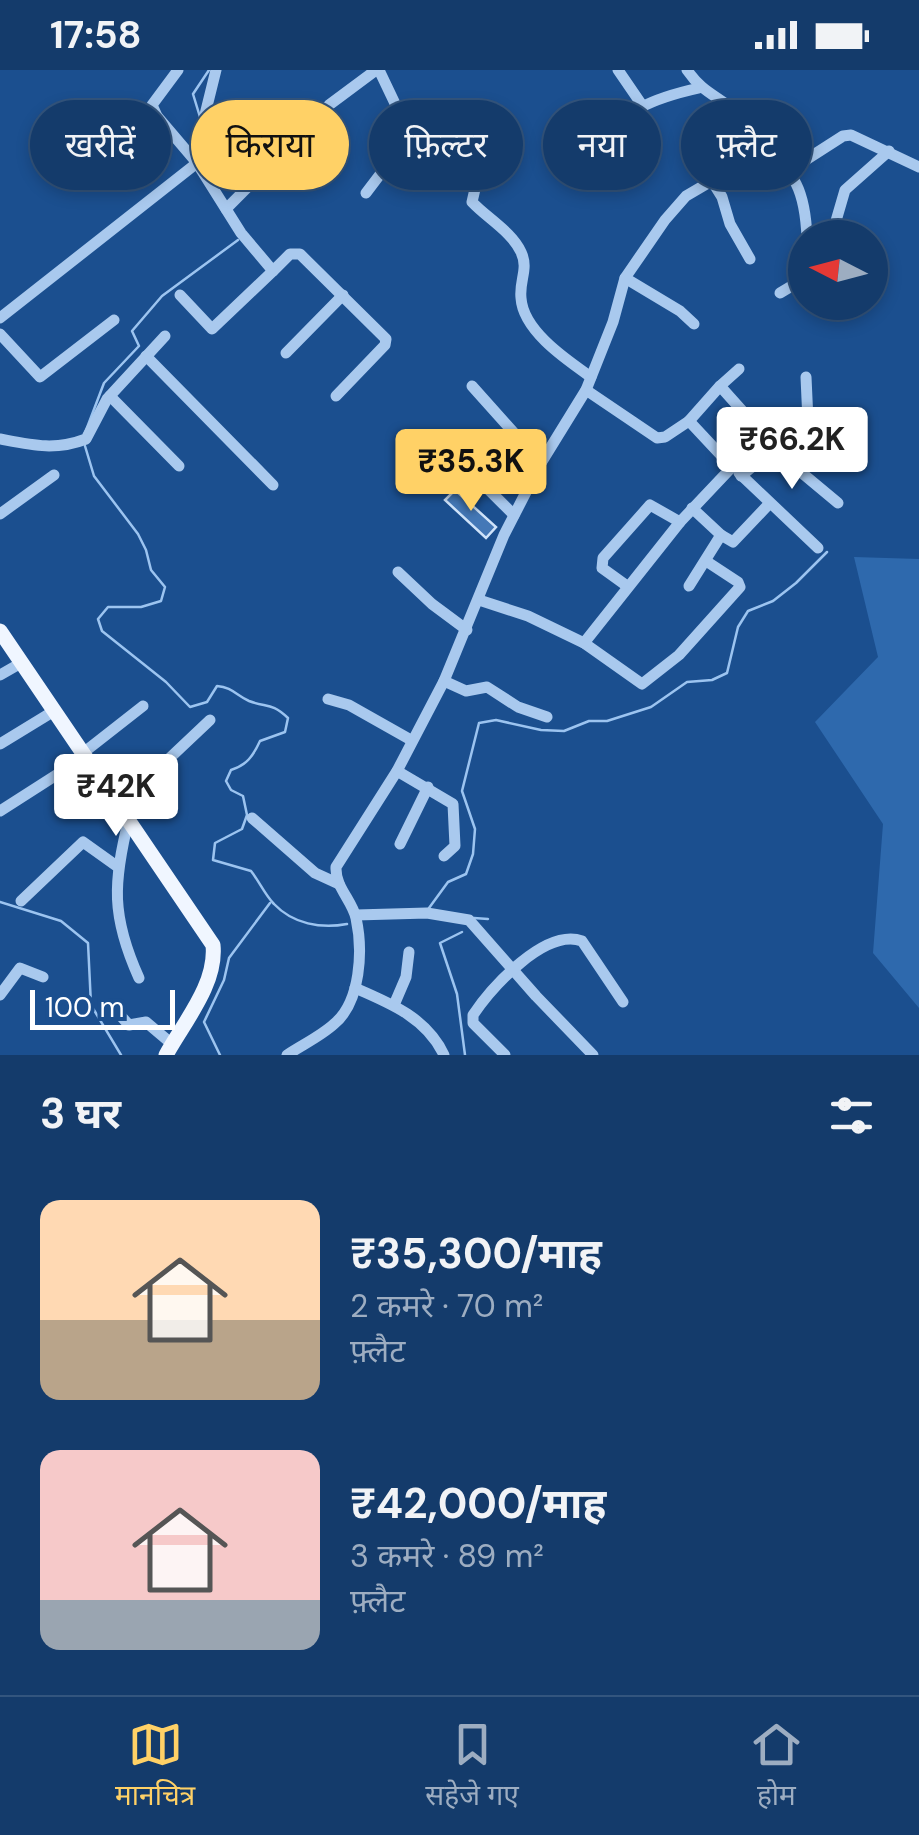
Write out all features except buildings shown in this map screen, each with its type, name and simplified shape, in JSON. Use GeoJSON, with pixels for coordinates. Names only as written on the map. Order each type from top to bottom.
{"type":"FeatureCollection","features":[{"type":"Feature","properties":{"kind":"main road"},"geometry":{"type":"LineString","coordinates":[[0,631],[212,945],[212,967],[206,983],[169,1049]]}},
{"type":"Feature","properties":{"kind":"street"},"geometry":{"type":"LineString","coordinates":[[178,70],[152,104],[157,116],[191,156]]}},
{"type":"Feature","properties":{"kind":"street"},"geometry":{"type":"LineString","coordinates":[[208,100],[216,70]]}},
{"type":"Feature","properties":{"kind":"street"},"geometry":{"type":"LineString","coordinates":[[227,208],[329,105],[375,70],[391,100]]}},
{"type":"Feature","properties":{"kind":"street"},"geometry":{"type":"LineString","coordinates":[[618,70],[639,100]]}},
{"type":"Feature","properties":{"kind":"street"},"geometry":{"type":"LineString","coordinates":[[687,70],[699,88],[718,100]]}},
{"type":"Feature","properties":{"kind":"street"},"geometry":{"type":"LineString","coordinates":[[651,100],[699,88]]}},
{"type":"Feature","properties":{"kind":"street"},"geometry":{"type":"LineString","coordinates":[[812,156],[852,134],[919,166]]}},
{"type":"Feature","properties":{"kind":"street"},"geometry":{"type":"LineString","coordinates":[[837,220],[846,190],[889,151]]}},
{"type":"Feature","properties":{"kind":"street"},"geometry":{"type":"LineString","coordinates":[[0,318],[191,164]]}},
{"type":"Feature","properties":{"kind":"street"},"geometry":{"type":"LineString","coordinates":[[366,193],[369,189]]}},
{"type":"Feature","properties":{"kind":"street"},"geometry":{"type":"LineString","coordinates":[[215,190],[243,235],[273,272]]}},
{"type":"Feature","properties":{"kind":"street"},"geometry":{"type":"LineString","coordinates":[[475,190],[473,204],[516,244],[525,264],[523,306],[546,344],[588,384],[657,438],[689,421],[739,369]]}},
{"type":"Feature","properties":{"kind":"street"},"geometry":{"type":"LineString","coordinates":[[287,1055],[335,1024],[355,988],[359,952],[356,915],[336,876],[339,862],[444,682],[514,514],[588,384],[613,322],[624,278],[645,246],[686,196],[696,190]]}},
{"type":"Feature","properties":{"kind":"street"},"geometry":{"type":"LineString","coordinates":[[718,190],[730,224],[750,259]]}},
{"type":"Feature","properties":{"kind":"street"},"geometry":{"type":"LineString","coordinates":[[800,190],[805,220]]}},
{"type":"Feature","properties":{"kind":"street"},"geometry":{"type":"LineString","coordinates":[[180,295],[213,329],[290,254],[298,252],[386,340],[336,396]]}},
{"type":"Feature","properties":{"kind":"street"},"geometry":{"type":"LineString","coordinates":[[624,278],[680,311],[694,324]]}},
{"type":"Feature","properties":{"kind":"street"},"geometry":{"type":"LineString","coordinates":[[780,292],[788,288]]}},
{"type":"Feature","properties":{"kind":"street"},"geometry":{"type":"LineString","coordinates":[[286,352],[344,295]]}},
{"type":"Feature","properties":{"kind":"street"},"geometry":{"type":"LineString","coordinates":[[0,334],[40,377],[114,320]]}},
{"type":"Feature","properties":{"kind":"street"},"geometry":{"type":"LineString","coordinates":[[0,438],[43,448],[82,441],[110,396],[165,336]]}},
{"type":"Feature","properties":{"kind":"street"},"geometry":{"type":"LineString","coordinates":[[146,356],[273,486]]}},
{"type":"Feature","properties":{"kind":"street"},"geometry":{"type":"LineString","coordinates":[[806,377],[808,421],[850,458]]}},
{"type":"Feature","properties":{"kind":"street"},"geometry":{"type":"LineString","coordinates":[[472,386],[541,464]]}},
{"type":"Feature","properties":{"kind":"street"},"geometry":{"type":"LineString","coordinates":[[720,386],[754,424]]}},
{"type":"Feature","properties":{"kind":"street"},"geometry":{"type":"LineString","coordinates":[[110,396],[180,466]]}},
{"type":"Feature","properties":{"kind":"street"},"geometry":{"type":"LineString","coordinates":[[689,421],[769,504],[818,548]]}},
{"type":"Feature","properties":{"kind":"street"},"geometry":{"type":"LineString","coordinates":[[584,643],[692,508],[736,471],[808,421]]}},
{"type":"Feature","properties":{"kind":"street"},"geometry":{"type":"LineString","coordinates":[[772,448],[838,503]]}},
{"type":"Feature","properties":{"kind":"street"},"geometry":{"type":"LineString","coordinates":[[456,457],[514,514]]}},
{"type":"Feature","properties":{"kind":"street"},"geometry":{"type":"LineString","coordinates":[[0,514],[54,474]]}},
{"type":"Feature","properties":{"kind":"street"},"geometry":{"type":"LineString","coordinates":[[692,508],[721,536],[735,542],[769,504]]}},
{"type":"Feature","properties":{"kind":"street"},"geometry":{"type":"LineString","coordinates":[[626,586],[602,568],[603,558],[650,505],[680,522]]}},
{"type":"Feature","properties":{"kind":"street"},"geometry":{"type":"LineString","coordinates":[[689,586],[721,536]]}},
{"type":"Feature","properties":{"kind":"street"},"geometry":{"type":"LineString","coordinates":[[480,600],[528,616],[584,643],[637,684],[646,683],[679,655],[740,586],[706,561]]}},
{"type":"Feature","properties":{"kind":"street"},"geometry":{"type":"LineString","coordinates":[[398,572],[467,630]]}},
{"type":"Feature","properties":{"kind":"street"},"geometry":{"type":"LineString","coordinates":[[0,675],[21,663]]}},
{"type":"Feature","properties":{"kind":"street"},"geometry":{"type":"LineString","coordinates":[[444,682],[466,692],[487,688],[518,708],[548,718]]}},
{"type":"Feature","properties":{"kind":"street"},"geometry":{"type":"LineString","coordinates":[[328,700],[349,705],[411,740]]}},
{"type":"Feature","properties":{"kind":"street"},"geometry":{"type":"LineString","coordinates":[[0,811],[84,754],[143,706]]}},
{"type":"Feature","properties":{"kind":"street"},"geometry":{"type":"LineString","coordinates":[[0,744],[54,711]]}},
{"type":"Feature","properties":{"kind":"street"},"geometry":{"type":"LineString","coordinates":[[139,978],[120,934],[116,899],[125,811],[210,720]]}},
{"type":"Feature","properties":{"kind":"street"},"geometry":{"type":"LineString","coordinates":[[396,770],[454,805],[456,846],[444,856]]}},
{"type":"Feature","properties":{"kind":"street"},"geometry":{"type":"LineString","coordinates":[[400,844],[428,787]]}},
{"type":"Feature","properties":{"kind":"street"},"geometry":{"type":"LineString","coordinates":[[252,818],[315,874],[339,884]]}},
{"type":"Feature","properties":{"kind":"street"},"geometry":{"type":"LineString","coordinates":[[20,901],[83,842],[118,867]]}},
{"type":"Feature","properties":{"kind":"street"},"geometry":{"type":"LineString","coordinates":[[356,915],[427,913],[470,920],[594,1055]]}},
{"type":"Feature","properties":{"kind":"street"},"geometry":{"type":"LineString","coordinates":[[505,1055],[472,1019],[514,969],[546,946],[563,939],[580,940],[623,1002]]}},
{"type":"Feature","properties":{"kind":"street"},"geometry":{"type":"LineString","coordinates":[[394,1005],[406,977],[408,952]]}},
{"type":"Feature","properties":{"kind":"street"},"geometry":{"type":"LineString","coordinates":[[0,995],[20,968],[43,978]]}},
{"type":"Feature","properties":{"kind":"street"},"geometry":{"type":"LineString","coordinates":[[355,988],[394,1005],[420,1024],[444,1055]]}},
{"type":"Feature","properties":{"kind":"street"},"geometry":{"type":"LineString","coordinates":[[120,1015],[129,1025],[145,1022],[169,1049]]}},
{"type":"Feature","properties":{"kind":"shaded area"},"geometry":{"type":"Polygon","coordinates":[[[854,557],[919,559],[919,1008],[873,953],[883,824],[815,722],[878,657],[854,557]]]}},
{"type":"Feature","properties":{"kind":"waterway"},"geometry":{"type":"LineString","coordinates":[[195,100],[193,94],[209,70]]}},
{"type":"Feature","properties":{"kind":"waterway"},"geometry":{"type":"LineString","coordinates":[[85,433],[104,383],[139,346],[132,331],[162,296],[238,240]]}},
{"type":"Feature","properties":{"kind":"waterway"},"geometry":{"type":"LineString","coordinates":[[85,446],[94,476],[138,534],[151,570],[165,587],[161,601],[141,607],[108,607],[98,619],[102,631],[166,682],[190,707],[207,702],[217,686],[273,707],[288,718],[285,732],[260,741],[249,759],[231,770],[226,781],[231,790],[243,796],[247,815],[242,829],[215,843],[213,860],[251,871],[271,900],[290,916],[317,925],[347,924]]}},
{"type":"Feature","properties":{"kind":"waterway"},"geometry":{"type":"LineString","coordinates":[[429,908],[448,882],[466,874],[473,854],[475,829],[462,791],[479,723],[496,720],[564,731],[651,707],[687,682],[712,680],[727,673],[738,627],[748,611],[773,601],[827,552]]}},
{"type":"Feature","properties":{"kind":"waterway"},"geometry":{"type":"LineString","coordinates":[[0,902],[61,921],[88,943],[91,1005],[121,1055]]}},
{"type":"Feature","properties":{"kind":"waterway"},"geometry":{"type":"LineString","coordinates":[[220,1055],[204,1022],[224,980],[229,958],[270,903]]}},
{"type":"Feature","properties":{"kind":"waterway"},"geometry":{"type":"LineString","coordinates":[[474,918],[488,919]]}},
{"type":"Feature","properties":{"kind":"waterway"},"geometry":{"type":"LineString","coordinates":[[462,932],[440,943],[457,994],[465,1055]]}}]}
